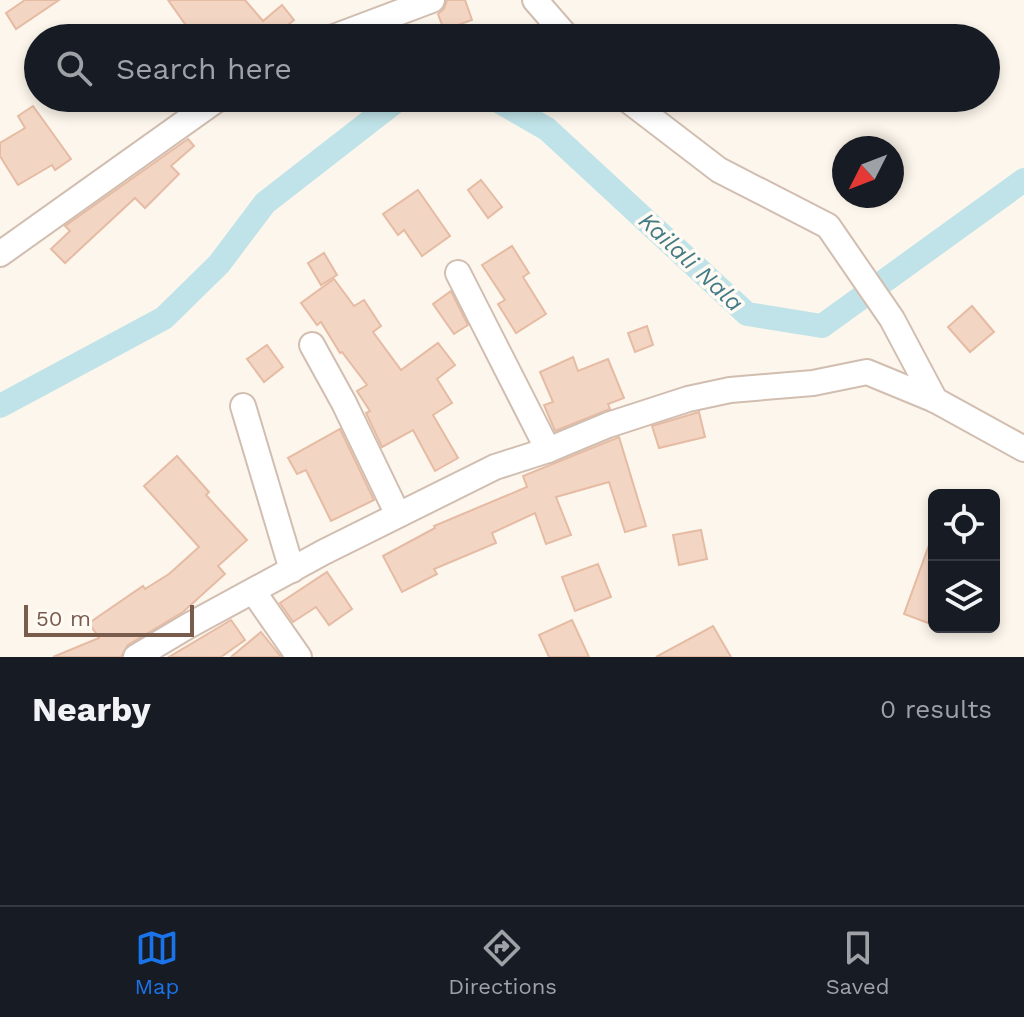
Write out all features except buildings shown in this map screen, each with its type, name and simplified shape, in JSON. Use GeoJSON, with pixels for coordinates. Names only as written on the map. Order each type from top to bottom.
{"type":"FeatureCollection","features":[{"type":"Feature","properties":{"kind":"street"},"geometry":{"type":"LineString","coordinates":[[368,24],[432,0]]}},
{"type":"Feature","properties":{"kind":"street"},"geometry":{"type":"LineString","coordinates":[[535,0],[556,24]]}},
{"type":"Feature","properties":{"kind":"street"},"geometry":{"type":"LineString","coordinates":[[0,254],[199,112]]}},
{"type":"Feature","properties":{"kind":"street"},"geometry":{"type":"LineString","coordinates":[[643,112],[719,170],[828,226],[892,319],[935,400]]}},
{"type":"Feature","properties":{"kind":"street"},"geometry":{"type":"LineString","coordinates":[[458,273],[548,450]]}},
{"type":"Feature","properties":{"kind":"street"},"geometry":{"type":"LineString","coordinates":[[312,345],[398,515]]}},
{"type":"Feature","properties":{"kind":"street"},"geometry":{"type":"LineString","coordinates":[[136,657],[292,570],[495,467],[688,399],[730,390],[813,383],[867,372],[935,400],[1024,449]]}},
{"type":"Feature","properties":{"kind":"street"},"geometry":{"type":"LineString","coordinates":[[243,406],[292,570]]}},
{"type":"Feature","properties":{"kind":"street"},"geometry":{"type":"LineString","coordinates":[[253,591],[299,657]]}},
{"type":"Feature","properties":{"kind":"waterway","name":"Kailali Nala"},"geometry":{"type":"LineString","coordinates":[[0,406],[164,318],[219,264],[265,203],[382,112]]}},
{"type":"Feature","properties":{"kind":"waterway","name":"Kailali Nala"},"geometry":{"type":"LineString","coordinates":[[517,112],[547,129],[747,314],[822,326],[1024,180]]}}]}
